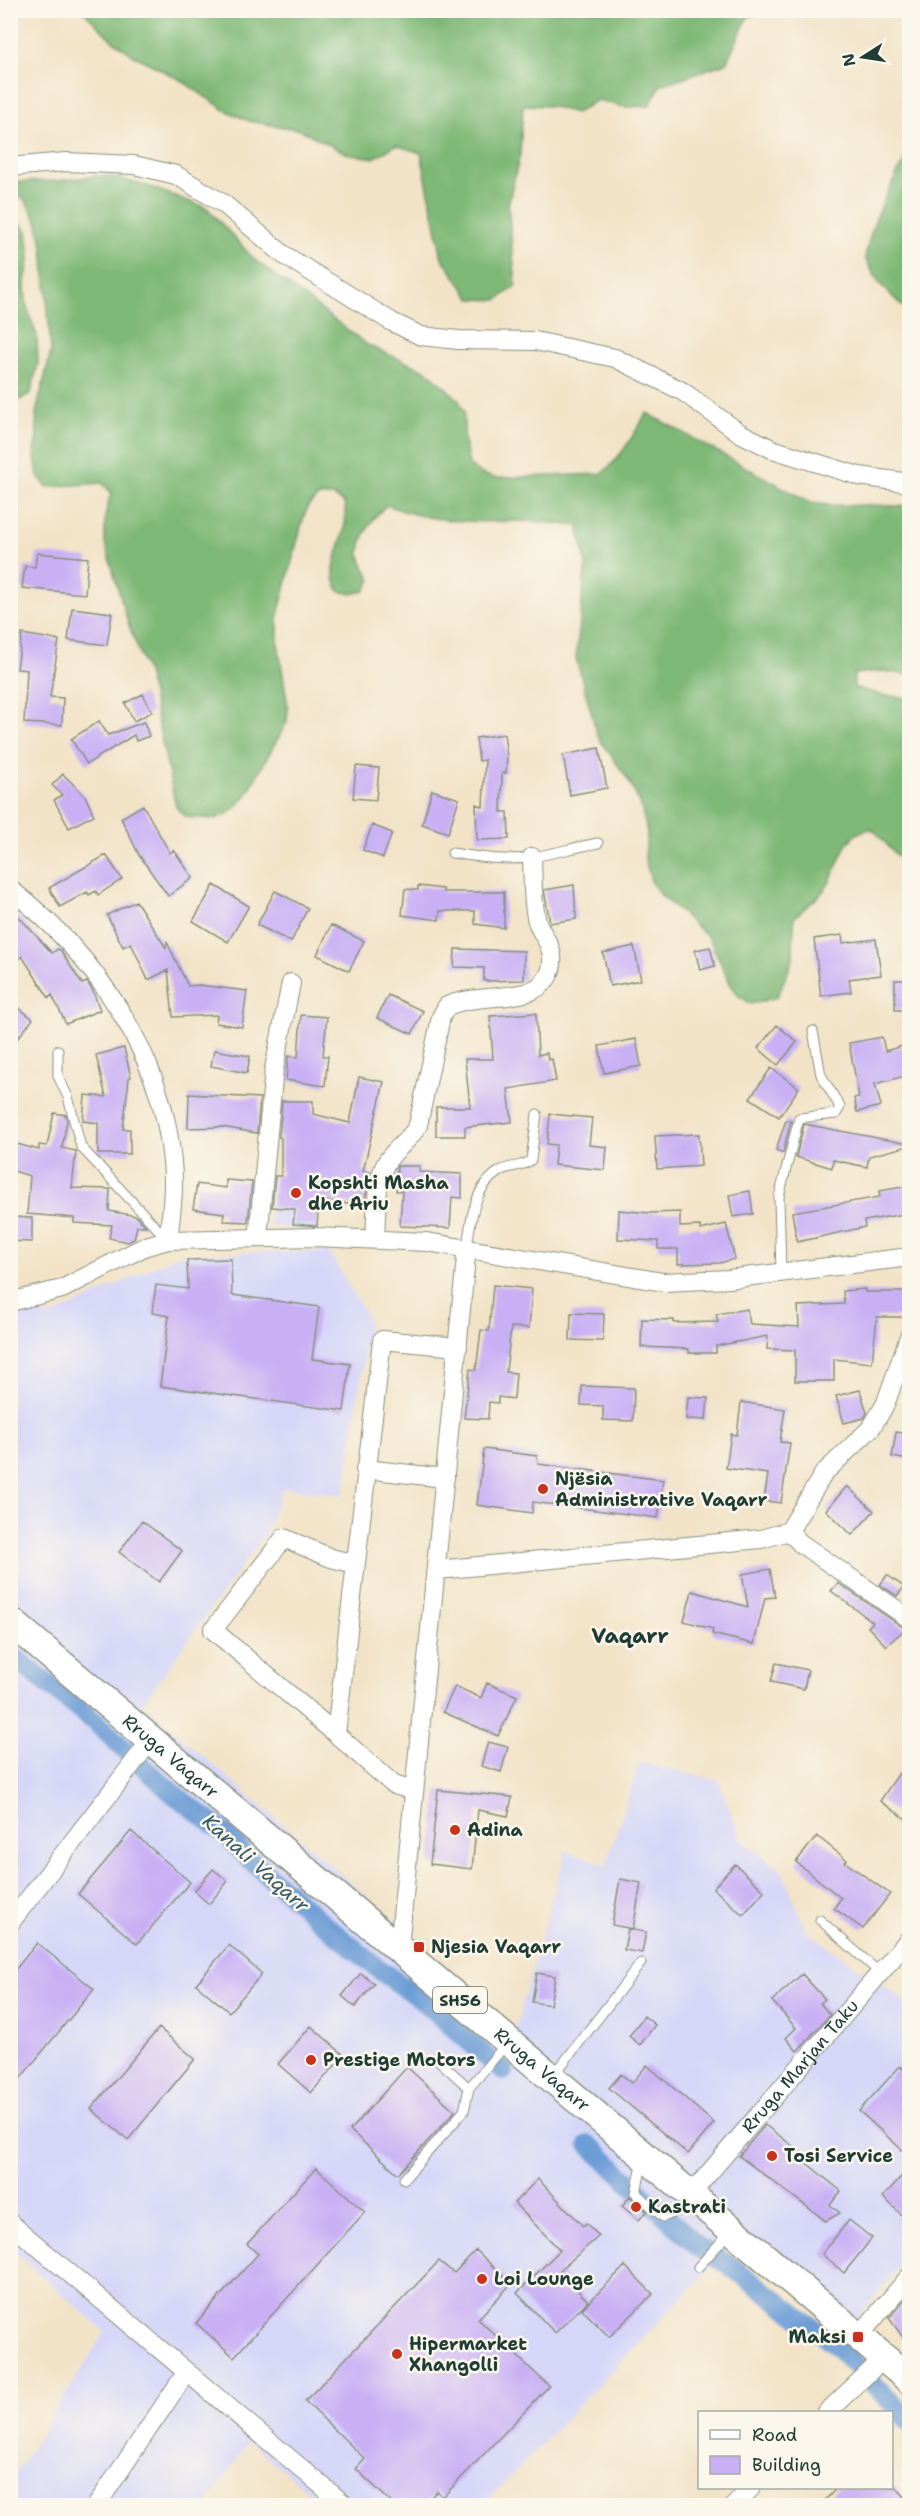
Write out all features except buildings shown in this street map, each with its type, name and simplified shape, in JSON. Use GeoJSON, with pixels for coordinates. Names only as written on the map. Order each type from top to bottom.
{"type":"FeatureCollection","features":[{"type":"Feature","properties":{"kind":"main road","name":"Rruga Vaqarr"},"geometry":{"type":"LineString","coordinates":[[10,1621],[140,1754],[399,1948],[503,2047],[552,2077],[641,2168],[688,2203],[725,2238],[858,2337],[878,2364],[909,2380]]}},
{"type":"Feature","properties":{"kind":"street"},"geometry":{"type":"LineString","coordinates":[[10,167],[66,162],[134,165],[176,176],[224,204],[265,242],[284,255],[392,322],[421,336],[459,340],[535,341],[615,358],[682,391],[740,433],[772,449],[859,476],[909,483]]}},
{"type":"Feature","properties":{"kind":"street"},"geometry":{"type":"LineString","coordinates":[[375,1238],[381,1172],[389,1158],[411,1138],[418,1125],[441,1017],[447,1006],[475,998],[523,993],[539,988],[547,979],[552,966],[551,951],[538,928],[535,915],[532,857]]}},
{"type":"Feature","properties":{"kind":"street"},"geometry":{"type":"LineString","coordinates":[[11,890],[71,946],[96,974],[121,1012],[153,1076],[166,1119],[172,1163],[168,1240]]}},
{"type":"Feature","properties":{"kind":"street"},"geometry":{"type":"LineString","coordinates":[[258,1238],[274,1070],[291,983]]}},
{"type":"Feature","properties":{"kind":"street"},"geometry":{"type":"LineString","coordinates":[[10,1302],[62,1289],[146,1246],[168,1240],[375,1238],[467,1247],[663,1282],[781,1273],[909,1257]]}},
{"type":"Feature","properties":{"kind":"street"},"geometry":{"type":"LineString","coordinates":[[399,1948],[467,1247]]}},
{"type":"Feature","properties":{"kind":"street"},"geometry":{"type":"LineString","coordinates":[[437,1570],[761,1539],[789,1531],[824,1473],[871,1428],[885,1405],[909,1334]]}},
{"type":"Feature","properties":{"kind":"street"},"geometry":{"type":"LineString","coordinates":[[336,1734],[365,1469],[382,1340],[458,1347]]}},
{"type":"Feature","properties":{"kind":"street"},"geometry":{"type":"LineString","coordinates":[[365,1469],[446,1478]]}},
{"type":"Feature","properties":{"kind":"street"},"geometry":{"type":"LineString","coordinates":[[789,1531],[800,1543],[909,1619]]}},
{"type":"Feature","properties":{"kind":"street"},"geometry":{"type":"LineString","coordinates":[[355,1564],[331,1558],[284,1538],[213,1630],[394,1785],[414,1791]]}},
{"type":"Feature","properties":{"kind":"street"},"geometry":{"type":"LineString","coordinates":[[10,1923],[140,1754]]}},
{"type":"Feature","properties":{"kind":"street","name":"Rruga Marjan Taku"},"geometry":{"type":"LineString","coordinates":[[688,2203],[909,1938]]}},
{"type":"Feature","properties":{"kind":"street"},"geometry":{"type":"LineString","coordinates":[[10,2223],[346,2505]]}},
{"type":"Feature","properties":{"kind":"street"},"geometry":{"type":"LineString","coordinates":[[858,2337],[909,2276]]}},
{"type":"Feature","properties":{"kind":"street"},"geometry":{"type":"LineString","coordinates":[[828,2411],[878,2364]]}},
{"type":"Feature","properties":{"kind":"street"},"geometry":{"type":"LineString","coordinates":[[96,2505],[186,2373]]}},
{"type":"Feature","properties":{"kind":"street"},"geometry":{"type":"LineString","coordinates":[[734,2505],[749,2489]]}},
{"type":"Feature","properties":{"kind":"lane"},"geometry":{"type":"LineString","coordinates":[[452,854],[501,859],[532,857],[598,843]]}},
{"type":"Feature","properties":{"kind":"lane"},"geometry":{"type":"LineString","coordinates":[[781,1273],[779,1197],[799,1118],[836,1114],[840,1107],[820,1075],[813,1031]]}},
{"type":"Feature","properties":{"kind":"lane"},"geometry":{"type":"LineString","coordinates":[[58,1050],[58,1076],[68,1096],[81,1147],[168,1240]]}},
{"type":"Feature","properties":{"kind":"lane"},"geometry":{"type":"LineString","coordinates":[[467,1247],[473,1207],[486,1183],[501,1170],[521,1167],[531,1160],[537,1114]]}},
{"type":"Feature","properties":{"kind":"lane"},"geometry":{"type":"LineString","coordinates":[[820,1920],[880,1973]]}},
{"type":"Feature","properties":{"kind":"lane"},"geometry":{"type":"LineString","coordinates":[[552,2077],[641,1963]]}},
{"type":"Feature","properties":{"kind":"lane"},"geometry":{"type":"LineString","coordinates":[[404,2179],[464,2111],[469,2088],[503,2047]]}},
{"type":"Feature","properties":{"kind":"lane"},"geometry":{"type":"LineString","coordinates":[[436,2058],[469,2088]]}},
{"type":"Feature","properties":{"kind":"lane"},"geometry":{"type":"LineString","coordinates":[[698,2267],[725,2238]]}},
{"type":"Feature","properties":{"kind":"shaded area","name":"Kopshti Masha dhe Ariu"},"geometry":{"type":"Polygon","coordinates":[[[273,1176],[321,1179],[317,1230],[269,1226],[273,1176]]]}},
{"type":"Feature","properties":{"kind":"shaded area"},"geometry":{"type":"Polygon","coordinates":[[[329,1251],[369,1321],[344,1495],[283,1488],[264,1535],[142,1704],[384,1911],[515,2029],[566,1851],[606,1865],[639,1763],[718,1780],[741,1840],[781,1869],[807,1932],[909,2003],[909,2255],[854,2322],[730,2248],[483,2505],[325,2505],[249,2442],[206,2505],[11,2505],[10,2482],[105,2332],[11,2249],[11,1302],[50,1317],[181,1254],[329,1251]]]}},
{"type":"Feature","properties":{"kind":"green space"},"geometry":{"type":"Polygon","coordinates":[[[83,11],[765,11],[748,17],[726,63],[661,85],[649,106],[624,107],[597,100],[576,113],[550,106],[523,105],[520,154],[508,205],[516,286],[497,300],[471,299],[442,258],[421,153],[396,145],[374,158],[348,154],[301,130],[249,121],[225,110],[179,79],[133,55],[112,40],[83,11]]]}},
{"type":"Feature","properties":{"kind":"green space"},"geometry":{"type":"Polygon","coordinates":[[[909,151],[909,313],[879,283],[865,258],[877,216],[909,151]]]}},
{"type":"Feature","properties":{"kind":"green space"},"geometry":{"type":"Polygon","coordinates":[[[108,176],[148,186],[207,208],[255,260],[369,346],[427,371],[458,399],[464,411],[464,439],[469,465],[482,474],[495,478],[601,474],[621,453],[647,413],[811,503],[909,507],[909,675],[882,671],[854,674],[854,687],[881,695],[909,698],[909,862],[893,852],[872,829],[861,831],[854,836],[843,852],[825,889],[794,918],[793,959],[777,997],[751,1004],[739,996],[732,987],[709,938],[652,884],[645,859],[647,832],[641,806],[629,781],[598,737],[576,658],[586,564],[578,526],[530,521],[450,520],[418,515],[387,505],[377,515],[362,540],[361,560],[371,580],[365,591],[351,594],[339,591],[334,570],[345,526],[344,503],[333,496],[319,496],[308,506],[303,519],[278,615],[278,643],[288,707],[287,722],[245,797],[227,814],[214,819],[186,817],[176,807],[148,676],[128,623],[105,543],[105,517],[111,492],[102,483],[47,487],[38,476],[34,451],[37,438],[36,413],[51,351],[43,247],[37,221],[25,200],[11,189],[11,182],[57,181],[108,176]]]}},
{"type":"Feature","properties":{"kind":"green space"},"geometry":{"type":"Polygon","coordinates":[[[11,211],[27,231],[30,256],[25,282],[26,304],[37,336],[38,364],[31,393],[11,405],[11,211]]]}},
{"type":"Feature","properties":{"kind":"waterway","name":"Kanali Vaqarr"},"geometry":{"type":"LineString","coordinates":[[10,1654],[94,1721],[171,1792],[226,1834],[248,1858],[316,1917],[381,1971],[418,1997],[503,2071]]}},
{"type":"Feature","properties":{"kind":"waterway","name":"Kanali Vaqarr"},"geometry":{"type":"LineString","coordinates":[[589,2145],[700,2248],[729,2265],[833,2342],[910,2422]]}},
{"type":"Feature","properties":{"kind":"place","name":"Kopshti Masha dhe Ariu"},"geometry":{"type":"Point","coordinates":[296,1193]}},
{"type":"Feature","properties":{"kind":"place","name":"Njësia Administrative Vaqarr"},"geometry":{"type":"Point","coordinates":[543,1489]}},
{"type":"Feature","properties":{"kind":"place","name":"Adina"},"geometry":{"type":"Point","coordinates":[455,1830]}},
{"type":"Feature","properties":{"kind":"place","name":"Njesia Vaqarr"},"geometry":{"type":"Point","coordinates":[419,1947]}},
{"type":"Feature","properties":{"kind":"place","name":"Prestige Motors"},"geometry":{"type":"Point","coordinates":[311,2060]}},
{"type":"Feature","properties":{"kind":"place","name":"Tosi Service"},"geometry":{"type":"Point","coordinates":[772,2156]}},
{"type":"Feature","properties":{"kind":"place","name":"Kastrati"},"geometry":{"type":"Point","coordinates":[636,2207]}},
{"type":"Feature","properties":{"kind":"place","name":"Loi Lounge"},"geometry":{"type":"Point","coordinates":[482,2279]}},
{"type":"Feature","properties":{"kind":"place","name":"Maksi"},"geometry":{"type":"Point","coordinates":[858,2337]}},
{"type":"Feature","properties":{"kind":"place","name":"Hipermarket Xhangolli"},"geometry":{"type":"Point","coordinates":[397,2354]}},
{"type":"Feature","properties":{"kind":"district","name":"Vaqarr"},"geometry":{"type":"Point","coordinates":[630,1636]}}]}
